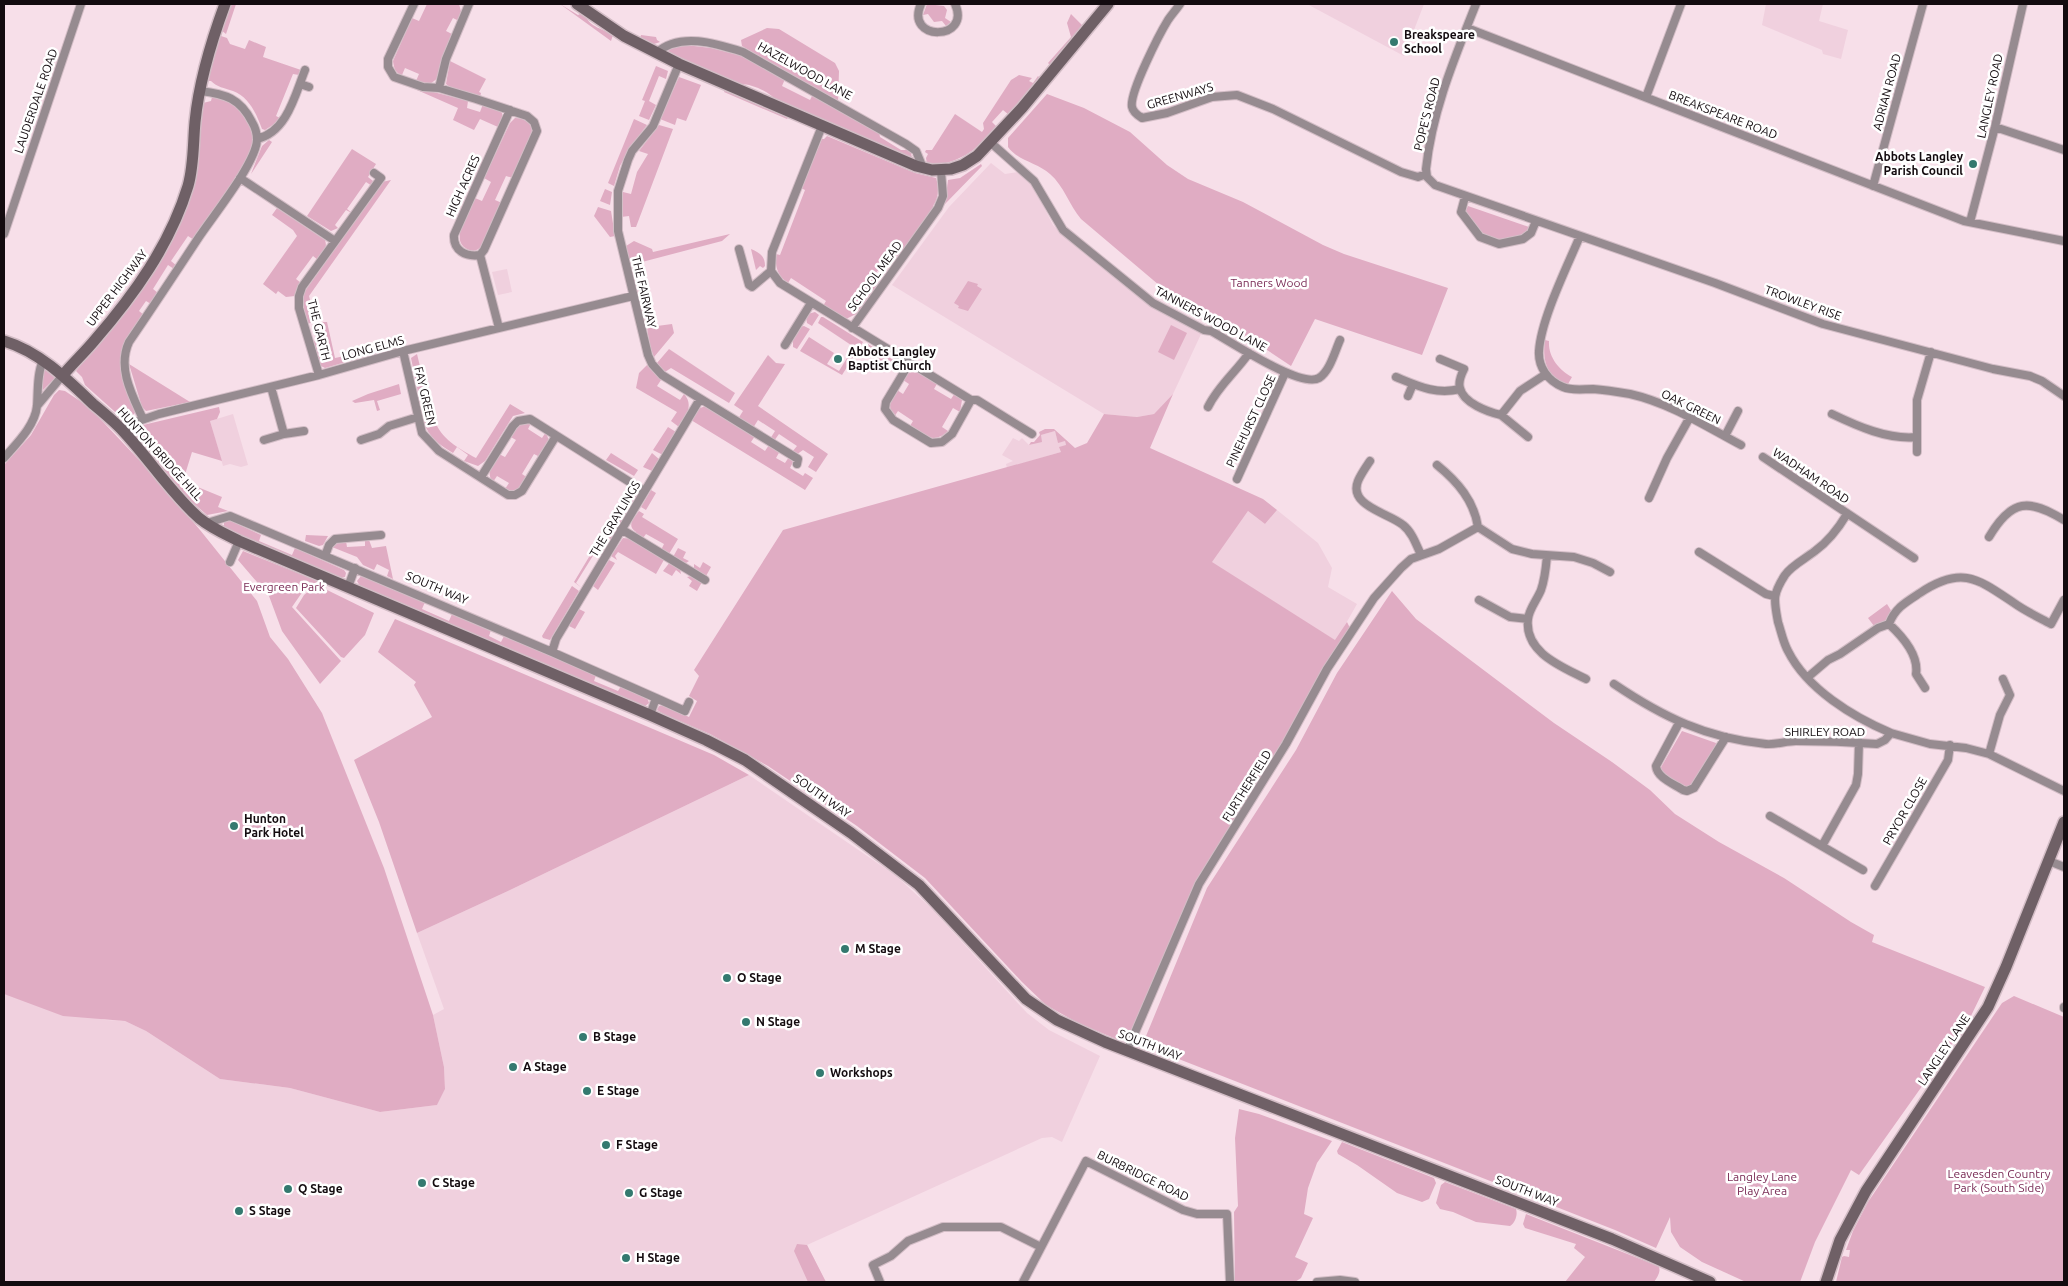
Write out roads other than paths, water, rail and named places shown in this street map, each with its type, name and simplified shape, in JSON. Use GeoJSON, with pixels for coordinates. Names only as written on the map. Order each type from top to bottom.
{"type":"FeatureCollection","features":[{"type":"Feature","properties":{"kind":"street","name":"LAUDERDALE ROAD"},"geometry":{"type":"LineString","coordinates":[[4,234],[81,4]]}},
{"type":"Feature","properties":{"kind":"street","name":"UPPER HIGHWAY"},"geometry":{"type":"LineString","coordinates":[[63,375],[96,339],[136,288],[157,258],[174,223],[192,170],[195,121],[200,91],[211,42],[225,4]]}},
{"type":"Feature","properties":{"kind":"street"},"geometry":{"type":"LineString","coordinates":[[414,4],[388,59],[388,67],[394,77],[423,87],[439,88],[527,116],[534,122],[537,132],[480,255],[499,328]]}},
{"type":"Feature","properties":{"kind":"street"},"geometry":{"type":"LineString","coordinates":[[439,88],[446,59],[469,4]]}},
{"type":"Feature","properties":{"kind":"street"},"geometry":{"type":"LineString","coordinates":[[577,4],[624,36],[679,64],[923,168],[941,171],[970,161],[990,142],[1038,89],[1108,4]]}},
{"type":"Feature","properties":{"kind":"street"},"geometry":{"type":"LineString","coordinates":[[921,4],[918,17],[922,26],[932,32],[940,33],[951,28],[956,22],[957,11],[955,4]]}},
{"type":"Feature","properties":{"kind":"street","name":"GREENWAYS"},"geometry":{"type":"LineString","coordinates":[[1180,4],[1168,20],[1134,93],[1132,107],[1134,112],[1142,118],[1167,113],[1212,97],[1237,96],[1273,109],[1401,172],[1418,177],[1426,174]]}},
{"type":"Feature","properties":{"kind":"street","name":"POPE'S ROAD"},"geometry":{"type":"LineString","coordinates":[[1426,174],[1426,165],[1438,106],[1476,4]]}},
{"type":"Feature","properties":{"kind":"street"},"geometry":{"type":"LineString","coordinates":[[1646,97],[1681,4]]}},
{"type":"Feature","properties":{"kind":"street","name":"ADRIAN ROAD"},"geometry":{"type":"LineString","coordinates":[[1873,186],[1923,4]]}},
{"type":"Feature","properties":{"kind":"street","name":"LANGLEY ROAD"},"geometry":{"type":"LineString","coordinates":[[1970,222],[1995,127],[2023,4]]}},
{"type":"Feature","properties":{"kind":"street","name":"BREAKSPEARE ROAD"},"geometry":{"type":"LineString","coordinates":[[1466,28],[1970,222],[2064,241]]}},
{"type":"Feature","properties":{"kind":"street","name":"HAZELWOOD LANE"},"geometry":{"type":"LineString","coordinates":[[656,53],[666,44],[692,41],[727,46],[743,52],[906,144],[916,151],[923,168]]}},
{"type":"Feature","properties":{"kind":"street","name":"THE FAIRWAY"},"geometry":{"type":"LineString","coordinates":[[679,64],[653,126],[628,160],[618,189],[618,231],[648,355],[652,364],[662,375],[800,459]]}},
{"type":"Feature","properties":{"kind":"street"},"geometry":{"type":"LineString","coordinates":[[257,139],[273,132],[284,120],[305,70]]}},
{"type":"Feature","properties":{"kind":"street"},"geometry":{"type":"LineString","coordinates":[[300,84],[309,87]]}},
{"type":"Feature","properties":{"kind":"street"},"geometry":{"type":"LineString","coordinates":[[143,419],[124,369],[125,351],[240,178],[257,139],[255,127],[249,114],[236,100],[200,91]]}},
{"type":"Feature","properties":{"kind":"street","name":"HIGH ACRES"},"geometry":{"type":"LineString","coordinates":[[480,255],[469,256],[461,252],[453,241],[454,235],[510,110]]}},
{"type":"Feature","properties":{"kind":"street"},"geometry":{"type":"LineString","coordinates":[[739,249],[749,285],[752,287],[771,271],[772,252],[822,126]]}},
{"type":"Feature","properties":{"kind":"street"},"geometry":{"type":"LineString","coordinates":[[1995,127],[2064,150]]}},
{"type":"Feature","properties":{"kind":"street","name":"TANNERS WOOD LANE"},"geometry":{"type":"LineString","coordinates":[[990,142],[1040,188],[1060,227],[1154,303],[1204,330],[1211,331],[1285,373],[1305,380],[1320,378],[1326,371],[1340,340]]}},
{"type":"Feature","properties":{"kind":"street","name":"SCHOOL MEAD"},"geometry":{"type":"LineString","coordinates":[[771,271],[780,283],[852,328],[938,208],[943,196],[941,171]]}},
{"type":"Feature","properties":{"kind":"street","name":"THE GARTH"},"geometry":{"type":"LineString","coordinates":[[319,375],[299,308],[298,296],[302,287],[381,178],[374,172]]}},
{"type":"Feature","properties":{"kind":"street","name":"TROWLEY RISE"},"geometry":{"type":"LineString","coordinates":[[1426,174],[1435,185],[1466,197],[1706,280],[1823,324],[1993,369],[2030,376],[2042,381],[2064,396]]}},
{"type":"Feature","properties":{"kind":"street"},"geometry":{"type":"LineString","coordinates":[[240,178],[335,242]]}},
{"type":"Feature","properties":{"kind":"street"},"geometry":{"type":"LineString","coordinates":[[1466,197],[1461,212],[1480,237],[1499,244],[1523,239],[1531,234],[1536,221]]}},
{"type":"Feature","properties":{"kind":"street"},"geometry":{"type":"LineString","coordinates":[[1501,415],[1520,391],[1546,374],[1542,367],[1539,352],[1543,332],[1556,294],[1580,236]]}},
{"type":"Feature","properties":{"kind":"street","name":"LONG ELMS"},"geometry":{"type":"LineString","coordinates":[[124,432],[143,419],[403,352],[633,296]]}},
{"type":"Feature","properties":{"kind":"street"},"geometry":{"type":"LineString","coordinates":[[785,345],[811,303]]}},
{"type":"Feature","properties":{"kind":"street"},"geometry":{"type":"LineString","coordinates":[[852,328],[1032,434]]}},
{"type":"Feature","properties":{"kind":"street","name":"HUNTON BRIDGE HILL"},"geometry":{"type":"LineString","coordinates":[[4,341],[43,360],[63,375],[124,432],[159,475],[203,520]]}},
{"type":"Feature","properties":{"kind":"street","name":"FAY GREEN"},"geometry":{"type":"LineString","coordinates":[[403,352],[422,433],[430,443],[508,495],[519,494],[524,488],[556,436]]}},
{"type":"Feature","properties":{"kind":"street"},"geometry":{"type":"LineString","coordinates":[[1917,452],[1917,400],[1930,352]]}},
{"type":"Feature","properties":{"kind":"street"},"geometry":{"type":"LineString","coordinates":[[1208,407],[1224,383],[1241,365],[1249,353]]}},
{"type":"Feature","properties":{"kind":"street"},"geometry":{"type":"LineString","coordinates":[[1440,359],[1464,369],[1459,381],[1463,397],[1489,412],[1501,415],[1528,437]]}},
{"type":"Feature","properties":{"kind":"street"},"geometry":{"type":"LineString","coordinates":[[4,458],[28,428],[37,406],[40,369],[43,360]]}},
{"type":"Feature","properties":{"kind":"street"},"geometry":{"type":"LineString","coordinates":[[910,362],[886,402],[885,409],[893,420],[931,443],[937,444],[952,434],[972,400]]}},
{"type":"Feature","properties":{"kind":"street","name":"PINEHURST CLOSE"},"geometry":{"type":"LineString","coordinates":[[1237,479],[1285,373]]}},
{"type":"Feature","properties":{"kind":"street","name":"OAK GREEN"},"geometry":{"type":"LineString","coordinates":[[1546,374],[1557,384],[1569,389],[1591,389],[1630,394],[1671,407],[1741,445]]}},
{"type":"Feature","properties":{"kind":"street"},"geometry":{"type":"LineString","coordinates":[[37,406],[63,375]]}},
{"type":"Feature","properties":{"kind":"street"},"geometry":{"type":"LineString","coordinates":[[1396,377],[1432,391],[1440,392],[1460,389]]}},
{"type":"Feature","properties":{"kind":"street"},"geometry":{"type":"LineString","coordinates":[[1408,396],[1414,384]]}},
{"type":"Feature","properties":{"kind":"street"},"geometry":{"type":"LineString","coordinates":[[271,387],[284,434]]}},
{"type":"Feature","properties":{"kind":"street","name":"THE GRAYLINGS"},"geometry":{"type":"LineString","coordinates":[[552,652],[556,639],[700,399]]}},
{"type":"Feature","properties":{"kind":"street"},"geometry":{"type":"LineString","coordinates":[[1725,436],[1738,411]]}},
{"type":"Feature","properties":{"kind":"street"},"geometry":{"type":"LineString","coordinates":[[1832,414],[1876,431],[1899,437],[1917,437]]}},
{"type":"Feature","properties":{"kind":"street"},"geometry":{"type":"LineString","coordinates":[[361,440],[389,426],[418,417]]}},
{"type":"Feature","properties":{"kind":"street"},"geometry":{"type":"LineString","coordinates":[[1649,498],[1667,458],[1690,417]]}},
{"type":"Feature","properties":{"kind":"street"},"geometry":{"type":"LineString","coordinates":[[481,477],[518,422],[530,420],[644,491]]}},
{"type":"Feature","properties":{"kind":"street"},"geometry":{"type":"LineString","coordinates":[[264,440],[304,431]]}},
{"type":"Feature","properties":{"kind":"street","name":"WADHAM ROAD"},"geometry":{"type":"LineString","coordinates":[[1763,456],[1914,558]]}},
{"type":"Feature","properties":{"kind":"street"},"geometry":{"type":"LineString","coordinates":[[1370,461],[1358,481],[1356,489],[1358,496],[1364,503],[1402,524],[1409,531],[1421,555]]}},
{"type":"Feature","properties":{"kind":"street"},"geometry":{"type":"LineString","coordinates":[[1437,465],[1459,485],[1468,499],[1478,528],[1512,549],[1547,556],[1574,557],[1593,562],[1610,572]]}},
{"type":"Feature","properties":{"kind":"street"},"geometry":{"type":"LineString","coordinates":[[1989,536],[2005,515],[2017,507],[2025,505],[2040,506],[2064,520]]}},
{"type":"Feature","properties":{"kind":"street"},"geometry":{"type":"LineString","coordinates":[[1847,514],[1836,533],[1786,573],[1774,596],[1780,629],[1787,651],[1824,694],[1862,721],[1891,733],[1930,744],[1989,754],[2064,791]]}},
{"type":"Feature","properties":{"kind":"street","name":"SOUTH WAY"},"geometry":{"type":"LineString","coordinates":[[203,520],[230,516],[685,710],[689,702]]}},
{"type":"Feature","properties":{"kind":"street","name":"SOUTH WAY"},"geometry":{"type":"LineString","coordinates":[[203,520],[239,541],[650,715],[745,760],[851,833],[919,885],[1013,986],[1036,1007],[1074,1029],[1612,1239],[1710,1282]]}},
{"type":"Feature","properties":{"kind":"street","name":"FURTHERFIELD"},"geometry":{"type":"LineString","coordinates":[[1127,1051],[1199,884],[1286,744],[1327,669],[1389,580],[1411,559],[1439,549],[1478,528]]}},
{"type":"Feature","properties":{"kind":"street"},"geometry":{"type":"LineString","coordinates":[[621,529],[705,580]]}},
{"type":"Feature","properties":{"kind":"street"},"geometry":{"type":"LineString","coordinates":[[325,556],[329,545],[335,539],[381,535]]}},
{"type":"Feature","properties":{"kind":"street"},"geometry":{"type":"LineString","coordinates":[[230,562],[239,541]]}},
{"type":"Feature","properties":{"kind":"street"},"geometry":{"type":"LineString","coordinates":[[1699,552],[1766,594],[1774,596]]}},
{"type":"Feature","properties":{"kind":"street"},"geometry":{"type":"LineString","coordinates":[[1547,556],[1540,592],[1528,619],[1532,640],[1541,653],[1586,680]]}},
{"type":"Feature","properties":{"kind":"street"},"geometry":{"type":"LineString","coordinates":[[348,587],[355,568]]}},
{"type":"Feature","properties":{"kind":"street"},"geometry":{"type":"LineString","coordinates":[[1808,677],[1828,660],[1878,628],[1889,624],[1894,613],[1901,605],[1928,588],[1946,580],[1970,578],[1987,584],[2015,604],[2050,624],[2064,600]]}},
{"type":"Feature","properties":{"kind":"street"},"geometry":{"type":"LineString","coordinates":[[1479,600],[1510,617],[1528,619]]}},
{"type":"Feature","properties":{"kind":"street"},"geometry":{"type":"LineString","coordinates":[[1889,624],[1906,644],[1918,666],[1916,674],[1925,688]]}},
{"type":"Feature","properties":{"kind":"street"},"geometry":{"type":"LineString","coordinates":[[1989,754],[2000,715],[2013,695],[2003,679]]}},
{"type":"Feature","properties":{"kind":"street","name":"SHIRLEY ROAD"},"geometry":{"type":"LineString","coordinates":[[1614,684],[1643,704],[1679,723],[1726,737],[1768,744],[1794,741],[1877,744],[1885,740],[1891,733]]}},
{"type":"Feature","properties":{"kind":"street"},"geometry":{"type":"LineString","coordinates":[[650,715],[656,698]]}},
{"type":"Feature","properties":{"kind":"street"},"geometry":{"type":"LineString","coordinates":[[1679,723],[1656,766],[1656,770],[1683,790],[1694,788],[1726,737]]}},
{"type":"Feature","properties":{"kind":"street"},"geometry":{"type":"LineString","coordinates":[[1822,846],[1856,785],[1860,742]]}},
{"type":"Feature","properties":{"kind":"street","name":"PRYOR CLOSE"},"geometry":{"type":"LineString","coordinates":[[1875,886],[1948,760],[1950,746]]}},
{"type":"Feature","properties":{"kind":"street"},"geometry":{"type":"LineString","coordinates":[[1770,816],[1863,870]]}},
{"type":"Feature","properties":{"kind":"street","name":"LANGLEY LANE"},"geometry":{"type":"LineString","coordinates":[[1826,1282],[1840,1240],[1866,1191],[1988,1007],[2064,822]]}},
{"type":"Feature","properties":{"kind":"street"},"geometry":{"type":"LineString","coordinates":[[2049,861],[2064,867]]}},
{"type":"Feature","properties":{"kind":"street","name":"BURBRIDGE ROAD"},"geometry":{"type":"LineString","coordinates":[[1023,1282],[1086,1161],[1183,1210],[1196,1214],[1227,1214],[1230,1282]]}},
{"type":"Feature","properties":{"kind":"street"},"geometry":{"type":"LineString","coordinates":[[880,1282],[873,1265],[891,1256],[908,1241],[943,1227],[1002,1227],[1041,1247]]}},
{"type":"Feature","properties":{"kind":"street"},"geometry":{"type":"LineString","coordinates":[[1317,1282],[1346,1280],[1355,1282]]}},
{"type":"Feature","properties":{"kind":"place","name":"Breakspeare School"},"geometry":{"type":"Point","coordinates":[1394,42]}},
{"type":"Feature","properties":{"kind":"place","name":"Abbots Langley Parish Council"},"geometry":{"type":"Point","coordinates":[1973,164]}},
{"type":"Feature","properties":{"kind":"place","name":"Abbots Langley Baptist Church"},"geometry":{"type":"Point","coordinates":[838,359]}},
{"type":"Feature","properties":{"kind":"place","name":"Hunton Park Hotel"},"geometry":{"type":"Point","coordinates":[234,826]}},
{"type":"Feature","properties":{"kind":"place","name":"M Stage"},"geometry":{"type":"Point","coordinates":[845,949]}},
{"type":"Feature","properties":{"kind":"place","name":"O Stage"},"geometry":{"type":"Point","coordinates":[727,978]}},
{"type":"Feature","properties":{"kind":"place","name":"N Stage"},"geometry":{"type":"Point","coordinates":[746,1022]}},
{"type":"Feature","properties":{"kind":"place","name":"B Stage"},"geometry":{"type":"Point","coordinates":[583,1037]}},
{"type":"Feature","properties":{"kind":"place","name":"A Stage"},"geometry":{"type":"Point","coordinates":[513,1067]}},
{"type":"Feature","properties":{"kind":"place","name":"Workshops"},"geometry":{"type":"Point","coordinates":[820,1073]}},
{"type":"Feature","properties":{"kind":"place","name":"E Stage"},"geometry":{"type":"Point","coordinates":[587,1091]}},
{"type":"Feature","properties":{"kind":"place","name":"F Stage"},"geometry":{"type":"Point","coordinates":[606,1145]}},
{"type":"Feature","properties":{"kind":"place","name":"C Stage"},"geometry":{"type":"Point","coordinates":[422,1183]}},
{"type":"Feature","properties":{"kind":"place","name":"Q Stage"},"geometry":{"type":"Point","coordinates":[288,1189]}},
{"type":"Feature","properties":{"kind":"place","name":"G Stage"},"geometry":{"type":"Point","coordinates":[629,1193]}},
{"type":"Feature","properties":{"kind":"place","name":"S Stage"},"geometry":{"type":"Point","coordinates":[239,1211]}},
{"type":"Feature","properties":{"kind":"place","name":"H Stage"},"geometry":{"type":"Point","coordinates":[626,1258]}},
{"type":"Feature","properties":{"kind":"park label","name":"Tanners Wood"},"geometry":{"type":"Point","coordinates":[1269,283]}},
{"type":"Feature","properties":{"kind":"park label","name":"Evergreen Park"},"geometry":{"type":"Point","coordinates":[284,587]}},
{"type":"Feature","properties":{"kind":"park label","name":"Leavesden Country Park (South Side)"},"geometry":{"type":"Point","coordinates":[1999,1181]}},
{"type":"Feature","properties":{"kind":"park label","name":"Langley Lane Play Area"},"geometry":{"type":"Point","coordinates":[1762,1184]}}]}
